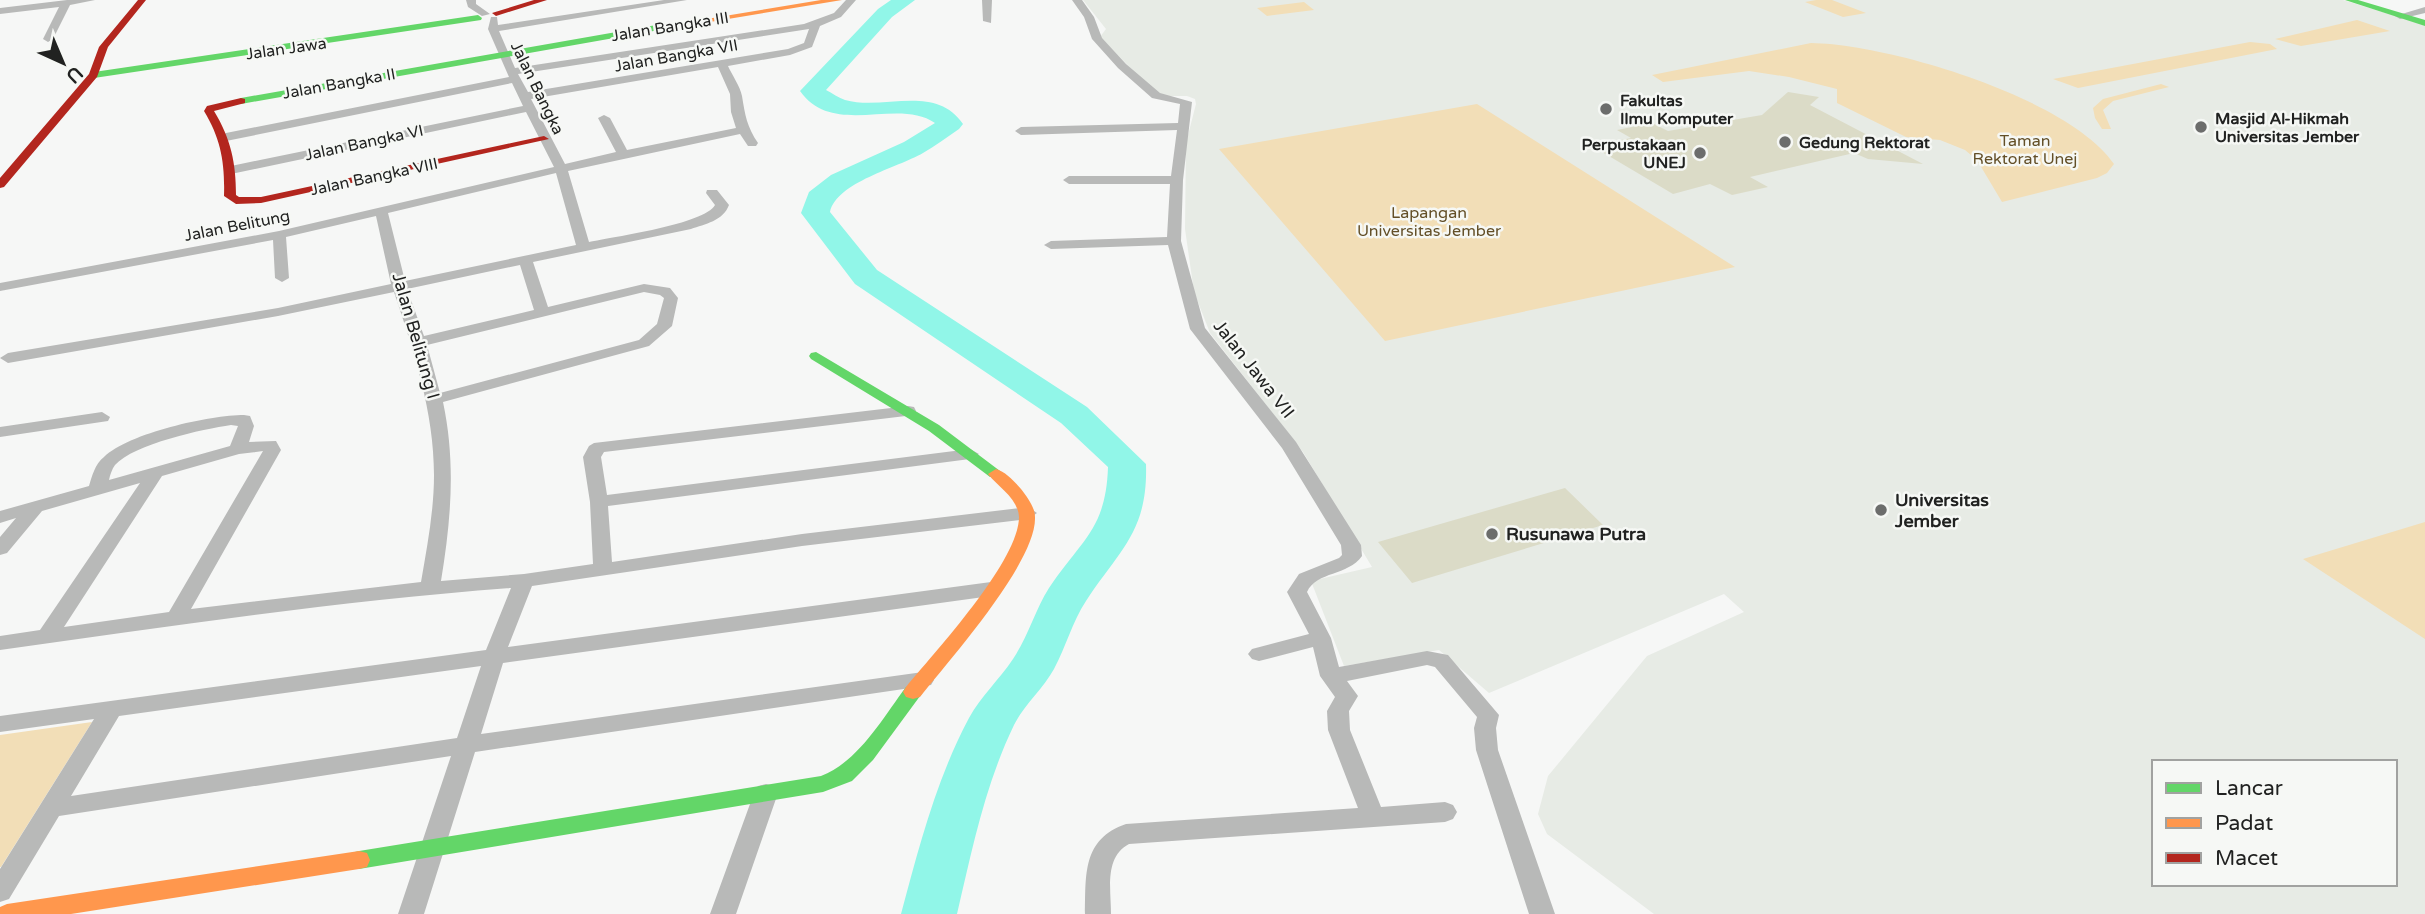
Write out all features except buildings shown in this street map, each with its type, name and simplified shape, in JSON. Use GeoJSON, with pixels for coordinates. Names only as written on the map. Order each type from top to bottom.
{"type":"FeatureCollection","features":[{"type":"Feature","properties":{"kind":"street"},"geometry":{"type":"LineString","coordinates":[[0,11],[43,3],[90,0]]}},
{"type":"Feature","properties":{"kind":"street"},"geometry":{"type":"LineString","coordinates":[[0,185],[94,75],[104,47],[142,0]]}},
{"type":"Feature","properties":{"kind":"street"},"geometry":{"type":"LineString","coordinates":[[471,0],[471,5],[489,19],[682,0]]}},
{"type":"Feature","properties":{"kind":"street","name":"Jalan Jawa"},"geometry":{"type":"LineString","coordinates":[[94,75],[489,19],[543,0]]}},
{"type":"Feature","properties":{"kind":"street"},"geometry":{"type":"LineString","coordinates":[[231,170],[226,137],[514,76],[816,24],[837,8],[848,7],[850,0]]}},
{"type":"Feature","properties":{"kind":"street"},"geometry":{"type":"LineString","coordinates":[[987,0],[988,21]]}},
{"type":"Feature","properties":{"kind":"street","name":"Jalan Jawa VII"},"geometry":{"type":"LineString","coordinates":[[1077,0],[1089,17],[1097,39],[1122,66],[1157,96],[1186,102],[1177,180],[1174,242],[1198,329],[1290,446],[1351,545],[1352,556],[1343,566],[1307,578],[1297,588],[1321,638],[1331,676],[1347,696],[1338,711],[1339,730],[1373,817]]}},
{"type":"Feature","properties":{"kind":"street"},"geometry":{"type":"LineString","coordinates":[[2349,0],[2425,23]]}},
{"type":"Feature","properties":{"kind":"street"},"geometry":{"type":"LineString","coordinates":[[48,39],[66,3]]}},
{"type":"Feature","properties":{"kind":"street","name":"Jalan Bangka III"},"geometry":{"type":"LineString","coordinates":[[502,53],[837,8]]}},
{"type":"Feature","properties":{"kind":"street"},"geometry":{"type":"LineString","coordinates":[[2400,16],[2425,10]]}},
{"type":"Feature","properties":{"kind":"street","name":"Jalan Bangka"},"geometry":{"type":"LineString","coordinates":[[489,19],[502,53],[561,169],[583,247]]}},
{"type":"Feature","properties":{"kind":"street","name":"Jalan Bangka VII"},"geometry":{"type":"LineString","coordinates":[[528,102],[805,47],[811,42],[816,24]]}},
{"type":"Feature","properties":{"kind":"street","name":"Jalan Bangka II"},"geometry":{"type":"LineString","coordinates":[[226,137],[210,115],[211,108],[502,53]]}},
{"type":"Feature","properties":{"kind":"street"},"geometry":{"type":"LineString","coordinates":[[721,63],[736,94],[737,112],[743,130],[752,143]]}},
{"type":"Feature","properties":{"kind":"street","name":"Jalan Bangka VI"},"geometry":{"type":"LineString","coordinates":[[231,170],[528,102]]}},
{"type":"Feature","properties":{"kind":"street"},"geometry":{"type":"LineString","coordinates":[[604,118],[623,154]]}},
{"type":"Feature","properties":{"kind":"street"},"geometry":{"type":"LineString","coordinates":[[1021,131],[1182,126]]}},
{"type":"Feature","properties":{"kind":"street","name":"Jalan Belitung"},"geometry":{"type":"LineString","coordinates":[[0,287],[279,235],[623,154],[743,130]]}},
{"type":"Feature","properties":{"kind":"street","name":"Jalan Bangka VIII"},"geometry":{"type":"LineString","coordinates":[[231,170],[230,196],[236,201],[253,201],[544,139]]}},
{"type":"Feature","properties":{"kind":"street"},"geometry":{"type":"LineString","coordinates":[[1069,180],[1177,180]]}},
{"type":"Feature","properties":{"kind":"street"},"geometry":{"type":"LineString","coordinates":[[8,358],[278,312],[704,220],[722,207],[712,193]]}},
{"type":"Feature","properties":{"kind":"street","name":"Jalan Belitung I"},"geometry":{"type":"LineString","coordinates":[[381,211],[399,286],[420,342],[435,399],[443,476],[440,528],[430,588]]}},
{"type":"Feature","properties":{"kind":"street"},"geometry":{"type":"LineString","coordinates":[[279,235],[282,278]]}},
{"type":"Feature","properties":{"kind":"street"},"geometry":{"type":"LineString","coordinates":[[1051,245],[1174,242]]}},
{"type":"Feature","properties":{"kind":"street"},"geometry":{"type":"LineString","coordinates":[[525,260],[542,311]]}},
{"type":"Feature","properties":{"kind":"street"},"geometry":{"type":"LineString","coordinates":[[420,342],[649,287],[665,291],[671,298],[664,326],[645,343],[435,399]]}},
{"type":"Feature","properties":{"kind":"street"},"geometry":{"type":"LineString","coordinates":[[7,914],[432,849],[823,785],[850,772],[1011,564],[1024,538],[1028,513],[1019,497],[970,454],[908,411],[816,356]]}},
{"type":"Feature","properties":{"kind":"street"},"geometry":{"type":"LineString","coordinates":[[603,569],[599,502],[592,457],[595,450],[603,446],[908,411]]}},
{"type":"Feature","properties":{"kind":"street"},"geometry":{"type":"LineString","coordinates":[[0,432],[102,416]]}},
{"type":"Feature","properties":{"kind":"street"},"geometry":{"type":"LineString","coordinates":[[97,490],[102,474],[112,459],[147,442],[193,427],[244,419],[246,426],[237,449]]}},
{"type":"Feature","properties":{"kind":"street"},"geometry":{"type":"LineString","coordinates":[[0,517],[33,510],[237,449],[268,444],[272,450],[176,618]]}},
{"type":"Feature","properties":{"kind":"street"},"geometry":{"type":"LineString","coordinates":[[599,502],[970,454]]}},
{"type":"Feature","properties":{"kind":"street"},"geometry":{"type":"LineString","coordinates":[[47,636],[155,474]]}},
{"type":"Feature","properties":{"kind":"street"},"geometry":{"type":"LineString","coordinates":[[0,549],[33,510]]}},
{"type":"Feature","properties":{"kind":"street"},"geometry":{"type":"LineString","coordinates":[[0,643],[176,618],[430,588],[524,582],[802,540],[1028,513]]}},
{"type":"Feature","properties":{"kind":"street"},"geometry":{"type":"LineString","coordinates":[[411,914],[495,655],[524,582]]}},
{"type":"Feature","properties":{"kind":"street"},"geometry":{"type":"LineString","coordinates":[[0,724],[991,589]]}},
{"type":"Feature","properties":{"kind":"street"},"geometry":{"type":"LineString","coordinates":[[1259,654],[1321,638]]}},
{"type":"Feature","properties":{"kind":"street"},"geometry":{"type":"LineString","coordinates":[[1331,676],[1434,658],[1441,660],[1488,715],[1485,729],[1487,750],[1542,914]]}},
{"type":"Feature","properties":{"kind":"street"},"geometry":{"type":"LineString","coordinates":[[51,808],[465,745],[923,680]]}},
{"type":"Feature","properties":{"kind":"street"},"geometry":{"type":"LineString","coordinates":[[0,891],[112,709]]}},
{"type":"Feature","properties":{"kind":"street"},"geometry":{"type":"LineString","coordinates":[[723,914],[766,793]]}},
{"type":"Feature","properties":{"kind":"street"},"geometry":{"type":"LineString","coordinates":[[1098,914],[1100,858],[1108,844],[1121,836],[1445,812]]}},
{"type":"Feature","properties":{"kind":"shaded area","name":"Universitas Jember"},"geometry":{"type":"Polygon","coordinates":[[[1083,0],[2343,0],[2425,25],[2425,914],[1654,914],[1547,834],[1538,814],[1548,776],[1647,656],[1744,612],[1724,594],[1489,693],[1439,650],[1344,666],[1311,581],[1372,567],[1303,452],[1210,333],[1194,292],[1185,229],[1186,143],[1195,99],[1187,96],[1158,96],[1100,37],[1106,29],[1083,0]]]}},
{"type":"Feature","properties":{"kind":"green space"},"geometry":{"type":"Polygon","coordinates":[[[1832,0],[1866,13],[1843,17],[1805,2],[1832,0]]]}},
{"type":"Feature","properties":{"kind":"green space"},"geometry":{"type":"Polygon","coordinates":[[[1304,2],[1314,10],[1267,16],[1257,8],[1304,2]]]}},
{"type":"Feature","properties":{"kind":"green space"},"geometry":{"type":"Polygon","coordinates":[[[2357,20],[2390,31],[2301,46],[2275,39],[2357,20]]]}},
{"type":"Feature","properties":{"kind":"green space"},"geometry":{"type":"Polygon","coordinates":[[[2250,42],[2270,44],[2277,49],[2078,88],[2053,79],[2250,42]]]}},
{"type":"Feature","properties":{"kind":"green space","name":"Taman Rektorat Unej"},"geometry":{"type":"Polygon","coordinates":[[[1811,43],[1885,53],[1975,79],[2059,117],[2091,140],[2114,164],[2107,173],[2097,178],[2002,202],[1977,160],[1965,150],[1940,140],[1906,137],[1837,103],[1837,89],[1789,77],[1749,71],[1663,82],[1652,75],[1811,43]]]}},
{"type":"Feature","properties":{"kind":"green space"},"geometry":{"type":"Polygon","coordinates":[[[2161,84],[2169,87],[2113,101],[2103,110],[2111,129],[2102,129],[2095,118],[2093,108],[2103,99],[2161,84]]]}},
{"type":"Feature","properties":{"kind":"green space","name":"Lapangan Universitas Jember"},"geometry":{"type":"Polygon","coordinates":[[[1477,104],[1735,267],[1385,341],[1219,149],[1477,104]]]}},
{"type":"Feature","properties":{"kind":"green space"},"geometry":{"type":"Polygon","coordinates":[[[2425,522],[2425,639],[2303,559],[2425,522]]]}},
{"type":"Feature","properties":{"kind":"green space"},"geometry":{"type":"Polygon","coordinates":[[[92,722],[1,867],[0,867],[0,735],[92,722]]]}},
{"type":"Feature","properties":{"kind":"waterway"},"geometry":{"type":"LineString","coordinates":[[905,0],[885,13],[812,91],[841,107],[929,110],[941,115],[950,124],[913,148],[841,181],[819,198],[815,213],[866,277],[1074,415],[1127,464],[1127,487],[1119,522],[1067,595],[1032,667],[998,710],[982,741],[956,814],[929,914]]}},
{"type":"Feature","properties":{"kind":"traffic: fast"},"geometry":{"type":"LineString","coordinates":[[2349,0],[2425,23]]}},
{"type":"Feature","properties":{"kind":"traffic: fast"},"geometry":{"type":"LineString","coordinates":[[94,75],[478,18]]}},
{"type":"Feature","properties":{"kind":"traffic: fast"},"geometry":{"type":"LineString","coordinates":[[241,101],[662,27]]}},
{"type":"Feature","properties":{"kind":"traffic: fast"},"geometry":{"type":"LineString","coordinates":[[816,356],[934,428],[996,474]]}},
{"type":"Feature","properties":{"kind":"traffic: fast"},"geometry":{"type":"LineString","coordinates":[[359,860],[823,784],[845,775],[866,754],[913,692]]}},
{"type":"Feature","properties":{"kind":"traffic: slow"},"geometry":{"type":"LineString","coordinates":[[662,27],[838,0]]}},
{"type":"Feature","properties":{"kind":"traffic: slow"},"geometry":{"type":"LineString","coordinates":[[913,692],[1000,580],[1025,534],[1026,510],[1015,493],[996,474]]}},
{"type":"Feature","properties":{"kind":"traffic: slow"},"geometry":{"type":"LineString","coordinates":[[7,914],[359,860]]}},
{"type":"Feature","properties":{"kind":"traffic: jam"},"geometry":{"type":"LineString","coordinates":[[0,185],[94,75],[104,47],[142,0]]}},
{"type":"Feature","properties":{"kind":"traffic: jam"},"geometry":{"type":"LineString","coordinates":[[496,13],[543,0]]}},
{"type":"Feature","properties":{"kind":"traffic: jam"},"geometry":{"type":"LineString","coordinates":[[241,101],[211,108],[209,111],[228,151],[230,196],[236,201],[261,200],[544,139]]}},
{"type":"Feature","properties":{"kind":"place","name":"Fakultas Ilmu Komputer"},"geometry":{"type":"Point","coordinates":[1606,109]}},
{"type":"Feature","properties":{"kind":"place","name":"Masjid Al-Hikmah Universitas Jember"},"geometry":{"type":"Point","coordinates":[2201,127]}},
{"type":"Feature","properties":{"kind":"place","name":"Gedung Rektorat"},"geometry":{"type":"Point","coordinates":[1785,142]}},
{"type":"Feature","properties":{"kind":"place","name":"Perpustakaan UNEJ"},"geometry":{"type":"Point","coordinates":[1700,153]}},
{"type":"Feature","properties":{"kind":"place","name":"Universitas Jember"},"geometry":{"type":"Point","coordinates":[1881,510]}},
{"type":"Feature","properties":{"kind":"place","name":"Rusunawa Putra"},"geometry":{"type":"Point","coordinates":[1492,534]}}]}
